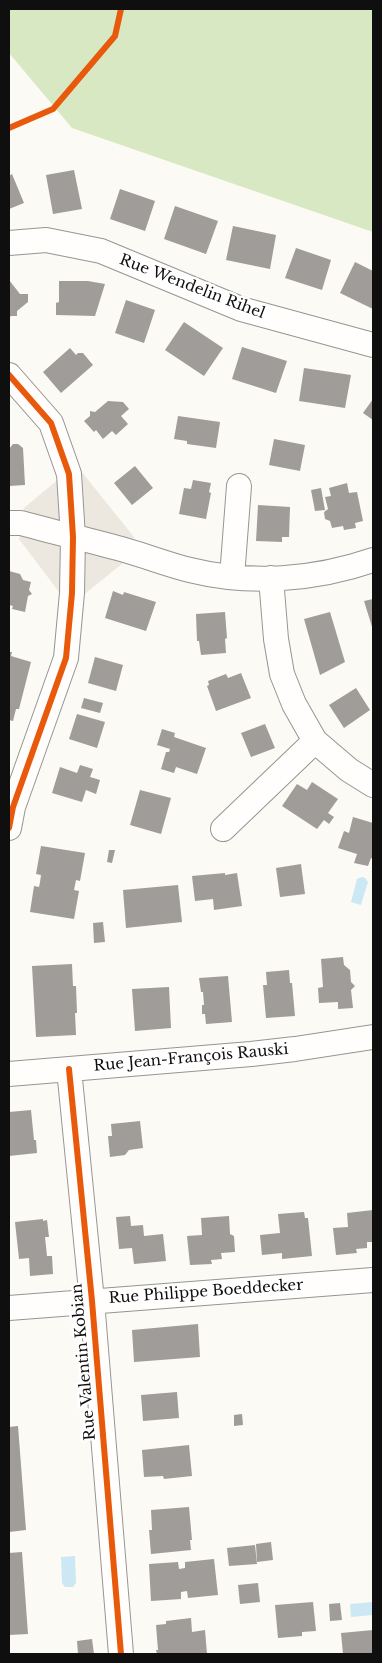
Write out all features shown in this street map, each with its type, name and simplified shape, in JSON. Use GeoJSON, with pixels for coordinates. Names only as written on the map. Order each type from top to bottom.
{"type":"FeatureCollection","features":[{"type":"Feature","properties":{"kind":"street","name":"Rue Wendelin Rihel"},"geometry":{"type":"LineString","coordinates":[[9,243],[46,240],[101,251],[242,309],[373,345]]}},
{"type":"Feature","properties":{"kind":"street"},"geometry":{"type":"LineString","coordinates":[[9,375],[51,424],[69,474],[73,537],[72,593],[66,658],[13,807],[9,828]]}},
{"type":"Feature","properties":{"kind":"street"},"geometry":{"type":"LineString","coordinates":[[232,577],[239,486]]}},
{"type":"Feature","properties":{"kind":"street"},"geometry":{"type":"LineString","coordinates":[[15,523],[129,551],[191,570],[232,577],[271,578],[318,574],[351,568],[373,560]]}},
{"type":"Feature","properties":{"kind":"street"},"geometry":{"type":"LineString","coordinates":[[271,578],[276,639],[282,674],[294,704],[315,741],[350,770],[373,785]]}},
{"type":"Feature","properties":{"kind":"street"},"geometry":{"type":"LineString","coordinates":[[223,829],[315,741]]}},
{"type":"Feature","properties":{"kind":"street","name":"Rue Jean-François Rauski"},"geometry":{"type":"LineString","coordinates":[[9,1074],[294,1049],[373,1037]]}},
{"type":"Feature","properties":{"kind":"street","name":"Rue Valentin Kobian"},"geometry":{"type":"LineString","coordinates":[[69,1069],[92,1301],[121,1654]]}},
{"type":"Feature","properties":{"kind":"street","name":"Rue Philippe Boeddecker"},"geometry":{"type":"LineString","coordinates":[[9,1308],[373,1280]]}},
{"type":"Feature","properties":{"kind":"green space"},"geometry":{"type":"Polygon","coordinates":[[[9,9],[373,9],[373,232],[72,128],[9,53],[9,9]]]}},
{"type":"Feature","properties":{"kind":"shaded area"},"geometry":{"type":"Polygon","coordinates":[[[81,471],[134,537],[123,563],[86,593],[59,592],[19,539],[24,508],[61,477],[81,471]]]}},
{"type":"Feature","properties":{"kind":"water"},"geometry":{"type":"Polygon","coordinates":[[[362,877],[368,882],[361,905],[351,902],[357,879],[362,877]]]}},
{"type":"Feature","properties":{"kind":"water"},"geometry":{"type":"Polygon","coordinates":[[[75,1556],[76,1583],[73,1587],[65,1587],[62,1583],[61,1557],[75,1556]]]}},
{"type":"Feature","properties":{"kind":"water"},"geometry":{"type":"Polygon","coordinates":[[[373,1602],[373,1615],[351,1617],[350,1604],[373,1602]]]}},
{"type":"Feature","properties":{"kind":"building"},"geometry":{"type":"Polygon","coordinates":[[[74,170],[82,209],[53,214],[46,175],[74,170]]]}},
{"type":"Feature","properties":{"kind":"building"},"geometry":{"type":"Polygon","coordinates":[[[12,174],[24,203],[9,209],[9,176],[12,174]]]}},
{"type":"Feature","properties":{"kind":"building"},"geometry":{"type":"Polygon","coordinates":[[[120,189],[155,201],[145,231],[110,219],[120,189]]]}},
{"type":"Feature","properties":{"kind":"building"},"geometry":{"type":"Polygon","coordinates":[[[175,206],[218,221],[206,254],[164,239],[175,206]]]}},
{"type":"Feature","properties":{"kind":"building"},"geometry":{"type":"Polygon","coordinates":[[[233,226],[276,235],[270,269],[226,260],[233,226]]]}},
{"type":"Feature","properties":{"kind":"building"},"geometry":{"type":"Polygon","coordinates":[[[296,248],[331,260],[322,290],[285,278],[296,248]]]}},
{"type":"Feature","properties":{"kind":"building"},"geometry":{"type":"Polygon","coordinates":[[[355,262],[373,271],[373,309],[340,293],[355,262]]]}},
{"type":"Feature","properties":{"kind":"building"},"geometry":{"type":"Polygon","coordinates":[[[9,280],[20,294],[28,294],[28,302],[17,311],[17,316],[9,318],[9,280]]]}},
{"type":"Feature","properties":{"kind":"building"},"geometry":{"type":"Polygon","coordinates":[[[59,281],[88,281],[105,284],[95,316],[56,315],[56,303],[59,302],[59,281]]]}},
{"type":"Feature","properties":{"kind":"building"},"geometry":{"type":"Polygon","coordinates":[[[126,300],[155,310],[144,343],[115,333],[126,300]]]}},
{"type":"Feature","properties":{"kind":"building"},"geometry":{"type":"Polygon","coordinates":[[[184,322],[223,348],[204,376],[165,350],[184,322]]]}},
{"type":"Feature","properties":{"kind":"building"},"geometry":{"type":"Polygon","coordinates":[[[242,347],[287,361],[276,393],[232,379],[242,347]]]}},
{"type":"Feature","properties":{"kind":"building"},"geometry":{"type":"Polygon","coordinates":[[[70,348],[76,355],[83,353],[93,365],[61,393],[43,372],[70,348]]]}},
{"type":"Feature","properties":{"kind":"building"},"geometry":{"type":"Polygon","coordinates":[[[304,368],[351,375],[345,408],[299,401],[304,368]]]}},
{"type":"Feature","properties":{"kind":"building"},"geometry":{"type":"Polygon","coordinates":[[[373,399],[373,420],[363,413],[373,399]]]}},
{"type":"Feature","properties":{"kind":"building"},"geometry":{"type":"Polygon","coordinates":[[[108,401],[123,402],[129,409],[121,416],[128,424],[116,435],[112,431],[103,439],[96,430],[94,432],[84,421],[90,416],[90,411],[95,412],[108,401]]]}},
{"type":"Feature","properties":{"kind":"building"},"geometry":{"type":"Polygon","coordinates":[[[178,416],[220,422],[216,448],[187,444],[187,441],[174,439],[178,416]]]}},
{"type":"Feature","properties":{"kind":"building"},"geometry":{"type":"Polygon","coordinates":[[[274,439],[305,445],[300,471],[269,465],[274,439]]]}},
{"type":"Feature","properties":{"kind":"building"},"geometry":{"type":"Polygon","coordinates":[[[13,444],[18,444],[23,448],[25,485],[9,486],[9,449],[13,444]]]}},
{"type":"Feature","properties":{"kind":"building"},"geometry":{"type":"Polygon","coordinates":[[[135,466],[153,488],[132,505],[114,483],[135,466]]]}},
{"type":"Feature","properties":{"kind":"building"},"geometry":{"type":"Polygon","coordinates":[[[193,480],[211,483],[206,519],[179,514],[184,488],[191,489],[193,480]]]}},
{"type":"Feature","properties":{"kind":"building"},"geometry":{"type":"Polygon","coordinates":[[[347,483],[349,493],[357,492],[363,521],[355,523],[356,528],[344,530],[343,526],[332,528],[330,521],[325,519],[324,512],[328,509],[325,497],[331,496],[329,488],[347,483]]]}},
{"type":"Feature","properties":{"kind":"building"},"geometry":{"type":"Polygon","coordinates":[[[321,488],[325,510],[315,511],[311,490],[321,488]]]}},
{"type":"Feature","properties":{"kind":"building"},"geometry":{"type":"Polygon","coordinates":[[[258,505],[290,507],[289,537],[282,537],[282,542],[256,541],[258,505]]]}},
{"type":"Feature","properties":{"kind":"building"},"geometry":{"type":"Polygon","coordinates":[[[9,571],[20,574],[23,580],[31,582],[29,590],[32,594],[28,596],[25,612],[12,609],[13,606],[9,605],[9,571]]]}},
{"type":"Feature","properties":{"kind":"building"},"geometry":{"type":"Polygon","coordinates":[[[113,591],[123,595],[124,592],[156,602],[146,631],[105,618],[113,591]]]}},
{"type":"Feature","properties":{"kind":"building"},"geometry":{"type":"Polygon","coordinates":[[[373,599],[373,630],[364,601],[373,599]]]}},
{"type":"Feature","properties":{"kind":"building"},"geometry":{"type":"Polygon","coordinates":[[[225,612],[226,653],[201,655],[199,641],[197,641],[196,614],[225,612]]]}},
{"type":"Feature","properties":{"kind":"building"},"geometry":{"type":"Polygon","coordinates":[[[330,612],[345,662],[320,675],[304,619],[330,612]]]}},
{"type":"Feature","properties":{"kind":"building"},"geometry":{"type":"Polygon","coordinates":[[[9,652],[12,652],[11,656],[31,662],[19,709],[16,709],[13,721],[9,720],[9,652]]]}},
{"type":"Feature","properties":{"kind":"building"},"geometry":{"type":"Polygon","coordinates":[[[95,657],[123,665],[116,691],[88,683],[95,657]]]}},
{"type":"Feature","properties":{"kind":"building"},"geometry":{"type":"Polygon","coordinates":[[[241,673],[251,698],[216,711],[207,686],[209,685],[208,681],[226,674],[228,678],[241,673]]]}},
{"type":"Feature","properties":{"kind":"building"},"geometry":{"type":"Polygon","coordinates":[[[356,688],[370,710],[344,728],[329,705],[356,688]]]}},
{"type":"Feature","properties":{"kind":"building"},"geometry":{"type":"Polygon","coordinates":[[[84,698],[103,703],[100,713],[81,708],[84,698]]]}},
{"type":"Feature","properties":{"kind":"building"},"geometry":{"type":"Polygon","coordinates":[[[77,714],[105,722],[97,748],[69,739],[77,714]]]}},
{"type":"Feature","properties":{"kind":"building"},"geometry":{"type":"Polygon","coordinates":[[[265,724],[275,748],[251,757],[241,733],[265,724]]]}},
{"type":"Feature","properties":{"kind":"building"},"geometry":{"type":"Polygon","coordinates":[[[162,729],[175,733],[174,737],[206,748],[197,774],[176,767],[174,773],[161,769],[166,752],[169,752],[170,749],[157,745],[162,729]]]}},
{"type":"Feature","properties":{"kind":"building"},"geometry":{"type":"Polygon","coordinates":[[[80,765],[93,769],[90,777],[100,780],[96,794],[86,790],[82,802],[52,793],[60,767],[77,773],[80,765]]]}},
{"type":"Feature","properties":{"kind":"building"},"geometry":{"type":"Polygon","coordinates":[[[312,782],[338,799],[328,813],[334,817],[329,824],[324,820],[317,829],[282,806],[297,784],[307,790],[312,782]]]}},
{"type":"Feature","properties":{"kind":"building"},"geometry":{"type":"Polygon","coordinates":[[[140,790],[171,798],[161,834],[130,825],[140,790]]]}},
{"type":"Feature","properties":{"kind":"building"},"geometry":{"type":"Polygon","coordinates":[[[353,817],[373,823],[373,859],[371,858],[368,866],[354,863],[357,854],[338,848],[344,831],[349,833],[353,817]]]}},
{"type":"Feature","properties":{"kind":"building"},"geometry":{"type":"Polygon","coordinates":[[[41,846],[85,853],[80,881],[76,880],[74,890],[79,891],[74,919],[30,912],[34,886],[39,887],[40,882],[41,875],[36,874],[41,846]]]}},
{"type":"Feature","properties":{"kind":"building"},"geometry":{"type":"Polygon","coordinates":[[[109,850],[115,850],[112,863],[107,862],[109,850]]]}},
{"type":"Feature","properties":{"kind":"building"},"geometry":{"type":"Polygon","coordinates":[[[301,864],[305,894],[280,897],[276,868],[301,864]]]}},
{"type":"Feature","properties":{"kind":"building"},"geometry":{"type":"Polygon","coordinates":[[[225,873],[225,875],[237,873],[242,906],[214,910],[213,899],[195,901],[192,876],[225,873]]]}},
{"type":"Feature","properties":{"kind":"building"},"geometry":{"type":"Polygon","coordinates":[[[178,885],[182,922],[126,928],[123,890],[178,885]]]}},
{"type":"Feature","properties":{"kind":"building"},"geometry":{"type":"Polygon","coordinates":[[[103,922],[105,942],[94,943],[93,923],[103,922]]]}},
{"type":"Feature","properties":{"kind":"building"},"geometry":{"type":"Polygon","coordinates":[[[343,957],[344,965],[350,970],[351,982],[355,986],[351,990],[353,1008],[338,1009],[338,1002],[319,1003],[318,988],[323,987],[321,959],[343,957]]]}},
{"type":"Feature","properties":{"kind":"building"},"geometry":{"type":"Polygon","coordinates":[[[72,964],[73,986],[76,986],[76,1035],[36,1037],[32,966],[72,964]]]}},
{"type":"Feature","properties":{"kind":"building"},"geometry":{"type":"Polygon","coordinates":[[[289,970],[295,1016],[266,1018],[263,985],[267,985],[266,972],[289,970]]]}},
{"type":"Feature","properties":{"kind":"building"},"geometry":{"type":"Polygon","coordinates":[[[228,976],[232,1022],[206,1024],[205,1014],[202,1014],[202,1005],[204,1005],[203,992],[201,992],[199,978],[228,976]]]}},
{"type":"Feature","properties":{"kind":"building"},"geometry":{"type":"Polygon","coordinates":[[[169,987],[171,1028],[135,1031],[132,989],[169,987]]]}},
{"type":"Feature","properties":{"kind":"building"},"geometry":{"type":"Polygon","coordinates":[[[31,1110],[37,1153],[9,1156],[9,1112],[31,1110]]]}},
{"type":"Feature","properties":{"kind":"building"},"geometry":{"type":"Polygon","coordinates":[[[140,1121],[143,1148],[129,1150],[125,1155],[110,1157],[108,1136],[112,1136],[111,1124],[140,1121]]]}},
{"type":"Feature","properties":{"kind":"building"},"geometry":{"type":"Polygon","coordinates":[[[373,1210],[373,1242],[367,1242],[367,1248],[356,1249],[357,1253],[336,1255],[333,1228],[348,1227],[347,1213],[373,1210]]]}},
{"type":"Feature","properties":{"kind":"building"},"geometry":{"type":"Polygon","coordinates":[[[304,1212],[305,1218],[308,1218],[312,1256],[282,1259],[282,1253],[262,1255],[260,1235],[280,1233],[278,1214],[304,1212]]]}},
{"type":"Feature","properties":{"kind":"building"},"geometry":{"type":"Polygon","coordinates":[[[130,1216],[131,1226],[143,1225],[144,1236],[163,1234],[166,1261],[134,1264],[132,1248],[119,1249],[116,1217],[130,1216]]]}},
{"type":"Feature","properties":{"kind":"building"},"geometry":{"type":"Polygon","coordinates":[[[229,1216],[230,1234],[234,1236],[235,1252],[221,1253],[222,1259],[211,1260],[212,1264],[190,1265],[187,1236],[202,1235],[201,1218],[229,1216]]]}},
{"type":"Feature","properties":{"kind":"building"},"geometry":{"type":"Polygon","coordinates":[[[43,1219],[43,1221],[47,1220],[49,1237],[45,1237],[47,1256],[52,1256],[53,1274],[30,1276],[29,1258],[19,1259],[15,1222],[43,1219]]]}},
{"type":"Feature","properties":{"kind":"building"},"geometry":{"type":"Polygon","coordinates":[[[198,1324],[200,1357],[134,1362],[132,1330],[198,1324]]]}},
{"type":"Feature","properties":{"kind":"building"},"geometry":{"type":"Polygon","coordinates":[[[177,1392],[179,1418],[143,1421],[141,1395],[177,1392]]]}},
{"type":"Feature","properties":{"kind":"building"},"geometry":{"type":"Polygon","coordinates":[[[242,1414],[243,1425],[234,1426],[234,1415],[242,1414]]]}},
{"type":"Feature","properties":{"kind":"building"},"geometry":{"type":"Polygon","coordinates":[[[18,1426],[26,1530],[9,1532],[9,1427],[18,1426]]]}},
{"type":"Feature","properties":{"kind":"building"},"geometry":{"type":"Polygon","coordinates":[[[189,1445],[192,1476],[164,1479],[163,1476],[144,1477],[142,1450],[189,1445]]]}},
{"type":"Feature","properties":{"kind":"building"},"geometry":{"type":"Polygon","coordinates":[[[189,1507],[191,1550],[151,1554],[149,1530],[152,1530],[151,1510],[189,1507]]]}},
{"type":"Feature","properties":{"kind":"building"},"geometry":{"type":"Polygon","coordinates":[[[271,1542],[273,1560],[257,1562],[256,1544],[271,1542]]]}},
{"type":"Feature","properties":{"kind":"building"},"geometry":{"type":"Polygon","coordinates":[[[255,1545],[257,1564],[229,1566],[227,1548],[255,1545]]]}},
{"type":"Feature","properties":{"kind":"building"},"geometry":{"type":"Polygon","coordinates":[[[22,1552],[28,1634],[9,1635],[9,1553],[22,1552]]]}},
{"type":"Feature","properties":{"kind":"building"},"geometry":{"type":"Polygon","coordinates":[[[214,1559],[218,1595],[188,1598],[187,1591],[181,1592],[181,1599],[151,1601],[149,1564],[178,1562],[179,1569],[185,1568],[185,1562],[214,1559]]]}},
{"type":"Feature","properties":{"kind":"building"},"geometry":{"type":"Polygon","coordinates":[[[258,1583],[260,1602],[240,1604],[238,1585],[258,1583]]]}},
{"type":"Feature","properties":{"kind":"building"},"geometry":{"type":"Polygon","coordinates":[[[313,1602],[316,1631],[302,1632],[302,1636],[278,1638],[275,1605],[313,1602]]]}},
{"type":"Feature","properties":{"kind":"building"},"geometry":{"type":"Polygon","coordinates":[[[340,1603],[342,1620],[330,1621],[329,1604],[340,1603]]]}},
{"type":"Feature","properties":{"kind":"building"},"geometry":{"type":"Polygon","coordinates":[[[191,1618],[192,1632],[205,1630],[207,1654],[157,1654],[156,1625],[166,1624],[166,1621],[191,1618]]]}},
{"type":"Feature","properties":{"kind":"building"},"geometry":{"type":"Polygon","coordinates":[[[373,1630],[373,1654],[343,1654],[341,1633],[373,1630]]]}},
{"type":"Feature","properties":{"kind":"building"},"geometry":{"type":"Polygon","coordinates":[[[92,1639],[94,1654],[78,1654],[77,1641],[92,1639]]]}},
{"type":"Feature","properties":{"kind":"cycle path"},"geometry":{"type":"LineString","coordinates":[[9,128],[53,109],[115,36],[121,9]]}},
{"type":"Feature","properties":{"kind":"cycle path"},"geometry":{"type":"LineString","coordinates":[[9,375],[51,423],[69,474],[73,537],[72,593],[66,658],[13,807],[9,828]]}},
{"type":"Feature","properties":{"kind":"cycle path"},"geometry":{"type":"LineString","coordinates":[[69,1069],[92,1301],[121,1654]]}}]}
